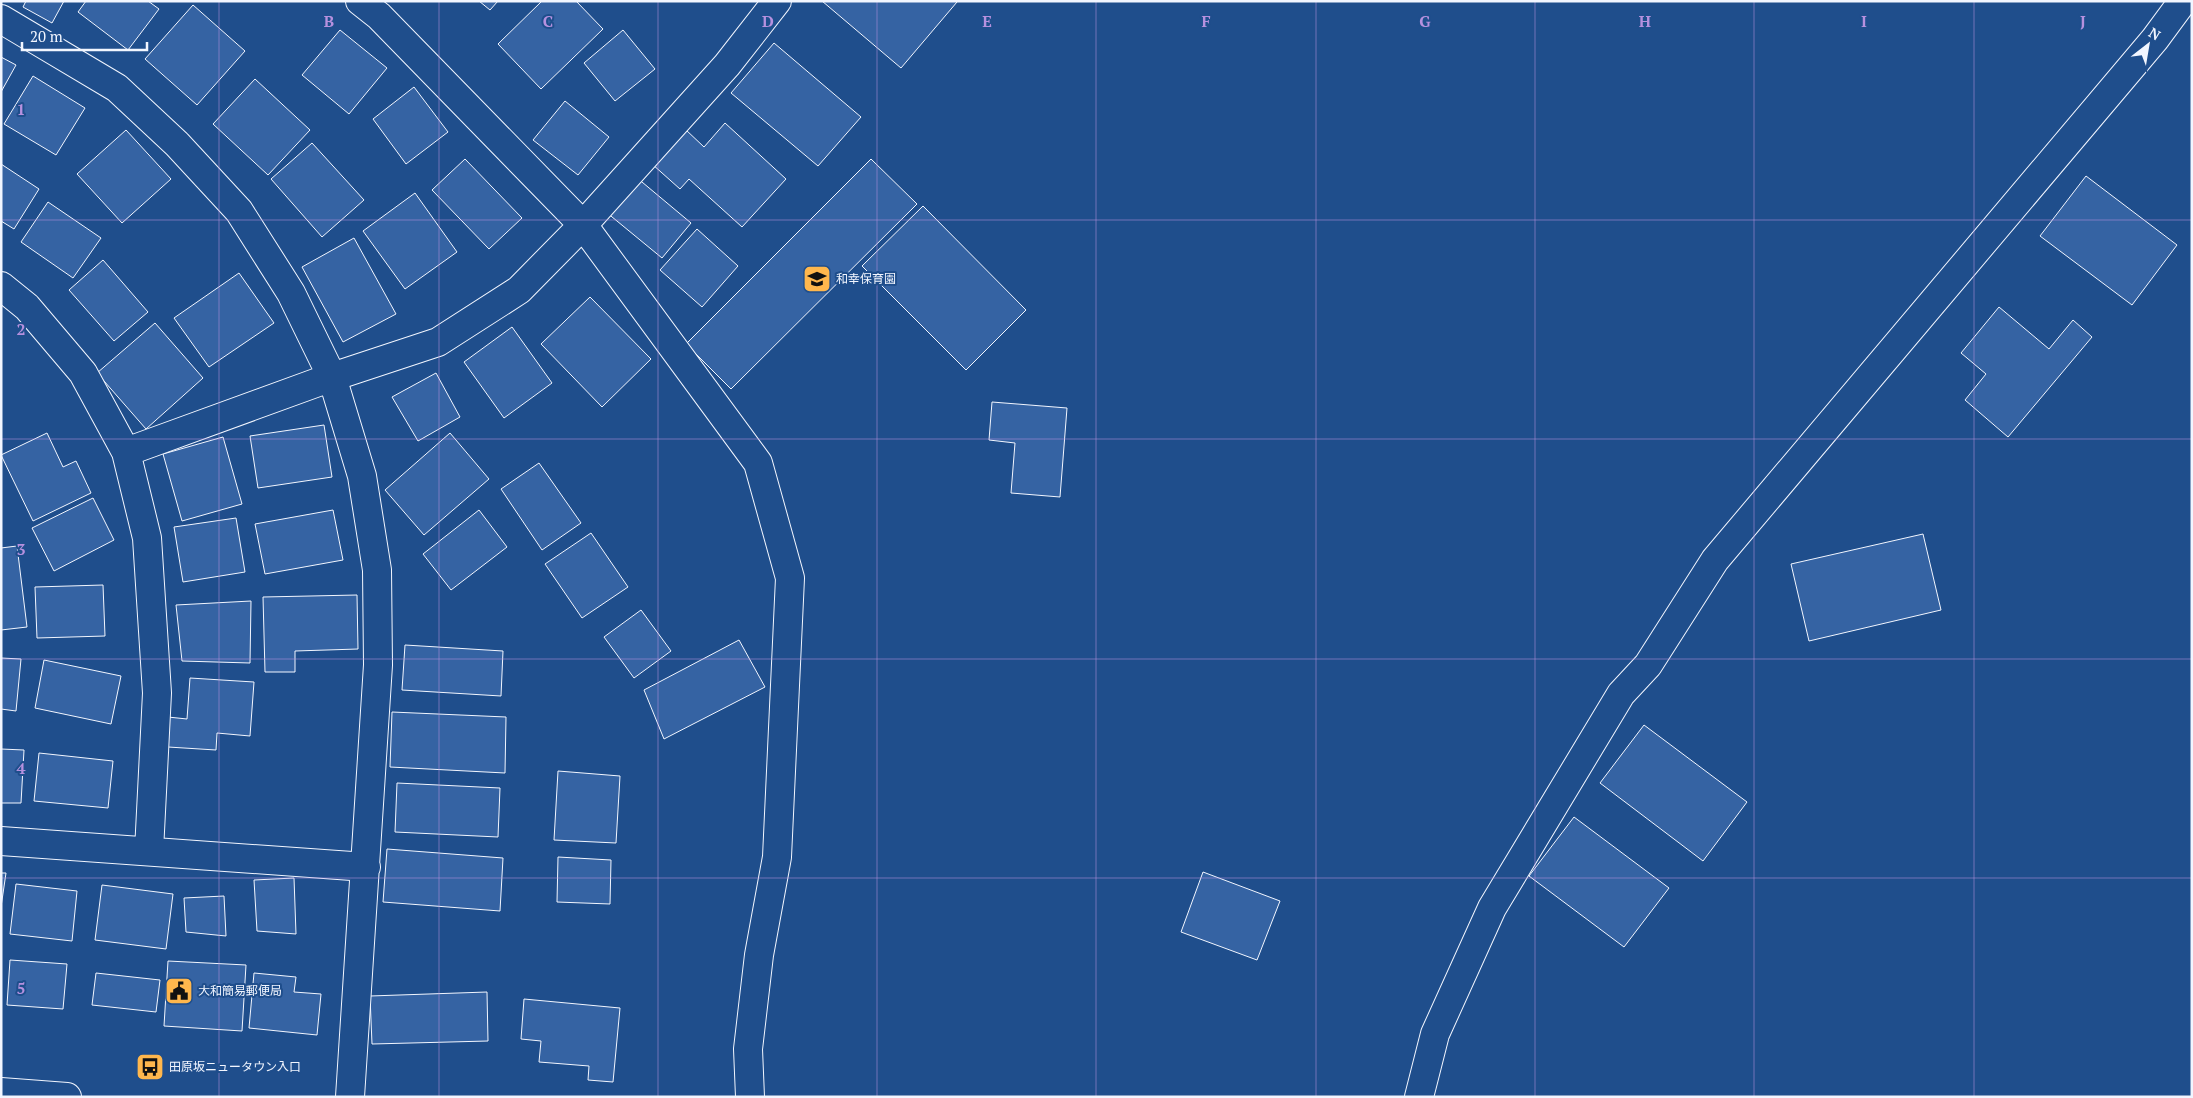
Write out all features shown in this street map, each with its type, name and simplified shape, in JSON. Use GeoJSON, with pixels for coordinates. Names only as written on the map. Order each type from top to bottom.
{"type":"FeatureCollection","features":[{"type":"Feature","properties":{"kind":"street"},"geometry":{"type":"LineString","coordinates":[[360,1],[379,16],[583,225],[758,463],[790,578],[777,857],[758,955],[749,1040],[750,1097]]}},
{"type":"Feature","properties":{"kind":"street"},"geometry":{"type":"LineString","coordinates":[[126,452],[332,377],[438,342],[519,290],[583,225],[727,65],[777,1]]}},
{"type":"Feature","properties":{"kind":"street"},"geometry":{"type":"LineString","coordinates":[[1419,1097],[1435,1034],[1492,908],[1621,694],[1648,665],[1715,560],[2155,40],[2183,1]]}},
{"type":"Feature","properties":{"kind":"street"},"geometry":{"type":"LineString","coordinates":[[1,19],[117,88],[177,144],[233,204],[291,294],[332,377],[362,476],[377,570],[378,665],[350,1097]]}},
{"type":"Feature","properties":{"kind":"street"},"geometry":{"type":"LineString","coordinates":[[1,286],[27,307],[83,373],[126,452],[147,538],[156,667],[157,693],[149,851]]}},
{"type":"Feature","properties":{"kind":"street"},"geometry":{"type":"LineString","coordinates":[[1,840],[366,867]]}},
{"type":"Feature","properties":{"kind":"street"},"geometry":{"type":"LineString","coordinates":[[1,1092],[67,1097]]}},
{"type":"Feature","properties":{"kind":"building"},"geometry":{"type":"Polygon","coordinates":[[[26,1],[64,1],[52,23],[23,7],[26,1]]]}},
{"type":"Feature","properties":{"kind":"building"},"geometry":{"type":"Polygon","coordinates":[[[86,1],[148,1],[159,9],[128,50],[78,12],[86,1]]]}},
{"type":"Feature","properties":{"kind":"building"},"geometry":{"type":"Polygon","coordinates":[[[479,1],[498,1],[490,10],[479,1]]]}},
{"type":"Feature","properties":{"kind":"building"},"geometry":{"type":"Polygon","coordinates":[[[542,1],[576,1],[603,29],[541,89],[498,44],[542,1]]]}},
{"type":"Feature","properties":{"kind":"building"},"geometry":{"type":"Polygon","coordinates":[[[822,1],[956,1],[957,2],[901,68],[822,1]]]}},
{"type":"Feature","properties":{"kind":"building"},"geometry":{"type":"Polygon","coordinates":[[[193,5],[245,51],[197,105],[145,59],[193,5]]]}},
{"type":"Feature","properties":{"kind":"building"},"geometry":{"type":"Polygon","coordinates":[[[340,30],[387,68],[349,114],[302,75],[340,30]]]}},
{"type":"Feature","properties":{"kind":"building"},"geometry":{"type":"Polygon","coordinates":[[[623,30],[655,69],[615,101],[584,63],[623,30]]]}},
{"type":"Feature","properties":{"kind":"building"},"geometry":{"type":"Polygon","coordinates":[[[774,43],[861,117],[818,166],[731,93],[774,43]]]}},
{"type":"Feature","properties":{"kind":"building"},"geometry":{"type":"Polygon","coordinates":[[[1,57],[16,65],[1,92],[1,57]]]}},
{"type":"Feature","properties":{"kind":"building"},"geometry":{"type":"Polygon","coordinates":[[[33,76],[85,108],[56,155],[4,124],[33,76]]]}},
{"type":"Feature","properties":{"kind":"building"},"geometry":{"type":"Polygon","coordinates":[[[255,79],[310,130],[268,175],[213,124],[255,79]]]}},
{"type":"Feature","properties":{"kind":"building"},"geometry":{"type":"Polygon","coordinates":[[[414,87],[448,132],[406,164],[373,119],[414,87]]]}},
{"type":"Feature","properties":{"kind":"building"},"geometry":{"type":"Polygon","coordinates":[[[565,101],[609,137],[578,175],[533,140],[565,101]]]}},
{"type":"Feature","properties":{"kind":"building"},"geometry":{"type":"Polygon","coordinates":[[[725,123],[786,179],[742,227],[689,179],[680,189],[652,164],[685,129],[704,147],[725,123]]]}},
{"type":"Feature","properties":{"kind":"building"},"geometry":{"type":"Polygon","coordinates":[[[126,130],[171,179],[122,223],[77,174],[126,130]]]}},
{"type":"Feature","properties":{"kind":"building"},"geometry":{"type":"Polygon","coordinates":[[[312,143],[364,200],[322,237],[271,179],[312,143]]]}},
{"type":"Feature","properties":{"kind":"building"},"geometry":{"type":"Polygon","coordinates":[[[465,159],[522,218],[489,249],[432,190],[465,159]]]}},
{"type":"Feature","properties":{"kind":"building"},"geometry":{"type":"Polygon","coordinates":[[[871,159],[917,204],[731,389],[686,344],[871,159]]]}},
{"type":"Feature","properties":{"kind":"building"},"geometry":{"type":"Polygon","coordinates":[[[1,164],[39,189],[14,229],[1,221],[1,164]]]}},
{"type":"Feature","properties":{"kind":"building"},"geometry":{"type":"Polygon","coordinates":[[[2086,176],[2177,245],[2132,305],[2040,236],[2086,176]]]}},
{"type":"Feature","properties":{"kind":"building"},"geometry":{"type":"Polygon","coordinates":[[[636,177],[691,223],[662,258],[606,212],[636,177]]]}},
{"type":"Feature","properties":{"kind":"building"},"geometry":{"type":"Polygon","coordinates":[[[415,193],[457,252],[405,289],[363,231],[415,193]]]}},
{"type":"Feature","properties":{"kind":"building"},"geometry":{"type":"Polygon","coordinates":[[[48,202],[101,238],[73,278],[21,242],[48,202]]]}},
{"type":"Feature","properties":{"kind":"building"},"geometry":{"type":"Polygon","coordinates":[[[923,206],[1026,310],[966,370],[862,266],[923,206]]]}},
{"type":"Feature","properties":{"kind":"building"},"geometry":{"type":"Polygon","coordinates":[[[697,229],[738,266],[702,307],[660,270],[697,229]]]}},
{"type":"Feature","properties":{"kind":"building"},"geometry":{"type":"Polygon","coordinates":[[[354,238],[396,314],[343,342],[302,267],[354,238]]]}},
{"type":"Feature","properties":{"kind":"building"},"geometry":{"type":"Polygon","coordinates":[[[103,260],[148,312],[114,341],[69,290],[103,260]]]}},
{"type":"Feature","properties":{"kind":"building"},"geometry":{"type":"Polygon","coordinates":[[[239,273],[274,323],[209,367],[174,318],[239,273]]]}},
{"type":"Feature","properties":{"kind":"building"},"geometry":{"type":"Polygon","coordinates":[[[590,297],[651,359],[602,407],[541,344],[590,297]]]}},
{"type":"Feature","properties":{"kind":"building"},"geometry":{"type":"Polygon","coordinates":[[[1999,307],[2049,349],[2073,320],[2092,337],[2008,437],[1965,400],[1986,374],[1961,353],[1999,307]]]}},
{"type":"Feature","properties":{"kind":"building"},"geometry":{"type":"Polygon","coordinates":[[[155,323],[203,378],[146,429],[97,373],[155,323]]]}},
{"type":"Feature","properties":{"kind":"building"},"geometry":{"type":"Polygon","coordinates":[[[512,327],[552,383],[504,418],[464,362],[512,327]]]}},
{"type":"Feature","properties":{"kind":"building"},"geometry":{"type":"Polygon","coordinates":[[[436,373],[460,417],[418,441],[392,397],[436,373]]]}},
{"type":"Feature","properties":{"kind":"building"},"geometry":{"type":"Polygon","coordinates":[[[992,402],[1067,408],[1060,497],[1011,493],[1015,443],[989,440],[992,402]]]}},
{"type":"Feature","properties":{"kind":"building"},"geometry":{"type":"Polygon","coordinates":[[[324,425],[332,477],[258,488],[250,436],[324,425]]]}},
{"type":"Feature","properties":{"kind":"building"},"geometry":{"type":"Polygon","coordinates":[[[47,433],[63,467],[76,461],[91,493],[33,521],[1,455],[47,433]]]}},
{"type":"Feature","properties":{"kind":"building"},"geometry":{"type":"Polygon","coordinates":[[[450,433],[489,479],[424,535],[385,490],[450,433]]]}},
{"type":"Feature","properties":{"kind":"building"},"geometry":{"type":"Polygon","coordinates":[[[223,437],[242,504],[182,521],[163,454],[223,437]]]}},
{"type":"Feature","properties":{"kind":"building"},"geometry":{"type":"Polygon","coordinates":[[[539,463],[581,523],[542,550],[501,489],[539,463]]]}},
{"type":"Feature","properties":{"kind":"building"},"geometry":{"type":"Polygon","coordinates":[[[93,498],[114,540],[54,571],[32,528],[93,498]]]}},
{"type":"Feature","properties":{"kind":"building"},"geometry":{"type":"Polygon","coordinates":[[[333,510],[343,560],[265,574],[255,524],[333,510]]]}},
{"type":"Feature","properties":{"kind":"building"},"geometry":{"type":"Polygon","coordinates":[[[479,510],[507,547],[451,590],[423,554],[479,510]]]}},
{"type":"Feature","properties":{"kind":"building"},"geometry":{"type":"Polygon","coordinates":[[[236,518],[245,572],[183,582],[174,527],[236,518]]]}},
{"type":"Feature","properties":{"kind":"building"},"geometry":{"type":"Polygon","coordinates":[[[591,533],[628,587],[582,618],[545,564],[591,533]]]}},
{"type":"Feature","properties":{"kind":"building"},"geometry":{"type":"Polygon","coordinates":[[[1923,534],[1941,610],[1809,641],[1791,564],[1923,534]]]}},
{"type":"Feature","properties":{"kind":"building"},"geometry":{"type":"Polygon","coordinates":[[[17,546],[27,627],[1,630],[1,548],[17,546]]]}},
{"type":"Feature","properties":{"kind":"building"},"geometry":{"type":"Polygon","coordinates":[[[103,585],[105,636],[37,638],[35,587],[103,585]]]}},
{"type":"Feature","properties":{"kind":"building"},"geometry":{"type":"Polygon","coordinates":[[[357,595],[358,649],[295,651],[295,672],[265,672],[263,597],[357,595]]]}},
{"type":"Feature","properties":{"kind":"building"},"geometry":{"type":"Polygon","coordinates":[[[251,601],[250,663],[182,661],[176,605],[251,601]]]}},
{"type":"Feature","properties":{"kind":"building"},"geometry":{"type":"Polygon","coordinates":[[[641,610],[671,651],[634,678],[604,637],[641,610]]]}},
{"type":"Feature","properties":{"kind":"building"},"geometry":{"type":"Polygon","coordinates":[[[739,640],[765,687],[664,739],[644,690],[739,640]]]}},
{"type":"Feature","properties":{"kind":"building"},"geometry":{"type":"Polygon","coordinates":[[[405,645],[503,651],[501,696],[402,690],[405,645]]]}},
{"type":"Feature","properties":{"kind":"building"},"geometry":{"type":"Polygon","coordinates":[[[1,658],[21,659],[16,711],[1,709],[1,658]]]}},
{"type":"Feature","properties":{"kind":"building"},"geometry":{"type":"Polygon","coordinates":[[[44,660],[121,676],[111,724],[35,708],[44,660]]]}},
{"type":"Feature","properties":{"kind":"building"},"geometry":{"type":"Polygon","coordinates":[[[190,678],[254,682],[250,736],[217,733],[216,750],[168,747],[168,717],[187,719],[190,678]]]}},
{"type":"Feature","properties":{"kind":"building"},"geometry":{"type":"Polygon","coordinates":[[[392,712],[506,717],[505,773],[390,767],[392,712]]]}},
{"type":"Feature","properties":{"kind":"building"},"geometry":{"type":"Polygon","coordinates":[[[1644,725],[1747,802],[1703,861],[1600,783],[1644,725]]]}},
{"type":"Feature","properties":{"kind":"building"},"geometry":{"type":"Polygon","coordinates":[[[1,749],[24,750],[21,803],[1,803],[1,749]]]}},
{"type":"Feature","properties":{"kind":"building"},"geometry":{"type":"Polygon","coordinates":[[[39,753],[113,761],[108,808],[34,801],[39,753]]]}},
{"type":"Feature","properties":{"kind":"building"},"geometry":{"type":"Polygon","coordinates":[[[558,771],[620,776],[616,843],[554,840],[558,771]]]}},
{"type":"Feature","properties":{"kind":"building"},"geometry":{"type":"Polygon","coordinates":[[[397,783],[500,788],[498,837],[395,832],[397,783]]]}},
{"type":"Feature","properties":{"kind":"building"},"geometry":{"type":"Polygon","coordinates":[[[1574,817],[1669,888],[1624,947],[1529,876],[1574,817]]]}},
{"type":"Feature","properties":{"kind":"building"},"geometry":{"type":"Polygon","coordinates":[[[387,849],[503,858],[500,911],[383,902],[387,849]]]}},
{"type":"Feature","properties":{"kind":"building"},"geometry":{"type":"Polygon","coordinates":[[[558,857],[611,860],[610,904],[557,902],[558,857]]]}},
{"type":"Feature","properties":{"kind":"building"},"geometry":{"type":"Polygon","coordinates":[[[1203,872],[1280,901],[1257,960],[1181,932],[1203,872]]]}},
{"type":"Feature","properties":{"kind":"building"},"geometry":{"type":"Polygon","coordinates":[[[1,873],[6,873],[1,907],[1,873]]]}},
{"type":"Feature","properties":{"kind":"building"},"geometry":{"type":"Polygon","coordinates":[[[294,878],[296,934],[257,931],[254,880],[294,878]]]}},
{"type":"Feature","properties":{"kind":"building"},"geometry":{"type":"Polygon","coordinates":[[[16,884],[77,891],[72,941],[10,934],[16,884]]]}},
{"type":"Feature","properties":{"kind":"building"},"geometry":{"type":"Polygon","coordinates":[[[102,885],[173,894],[166,949],[95,940],[102,885]]]}},
{"type":"Feature","properties":{"kind":"building"},"geometry":{"type":"Polygon","coordinates":[[[224,896],[226,936],[186,932],[184,898],[224,896]]]}},
{"type":"Feature","properties":{"kind":"building"},"geometry":{"type":"Polygon","coordinates":[[[10,960],[67,964],[63,1009],[7,1005],[10,960]]]}},
{"type":"Feature","properties":{"kind":"building"},"geometry":{"type":"Polygon","coordinates":[[[168,961],[246,965],[242,1031],[164,1026],[168,961]]]}},
{"type":"Feature","properties":{"kind":"building"},"geometry":{"type":"Polygon","coordinates":[[[96,973],[160,980],[156,1012],[92,1005],[96,973]]]}},
{"type":"Feature","properties":{"kind":"building"},"geometry":{"type":"Polygon","coordinates":[[[254,973],[296,977],[294,992],[321,994],[317,1035],[249,1028],[254,973]]]}},
{"type":"Feature","properties":{"kind":"building"},"geometry":{"type":"Polygon","coordinates":[[[487,992],[488,1041],[372,1044],[370,996],[487,992]]]}},
{"type":"Feature","properties":{"kind":"building"},"geometry":{"type":"Polygon","coordinates":[[[524,999],[620,1008],[613,1082],[588,1080],[589,1066],[539,1062],[541,1041],[521,1039],[524,999]]]}},
{"type":"Feature","properties":{"kind":"place","name":"和幸保育園"},"geometry":{"type":"Point","coordinates":[817,279]}},
{"type":"Feature","properties":{"kind":"place","name":"大和簡易郵便局"},"geometry":{"type":"Point","coordinates":[179,991]}},
{"type":"Feature","properties":{"kind":"place","name":"田原坂ニュータウン入口"},"geometry":{"type":"Point","coordinates":[150,1067]}}]}
